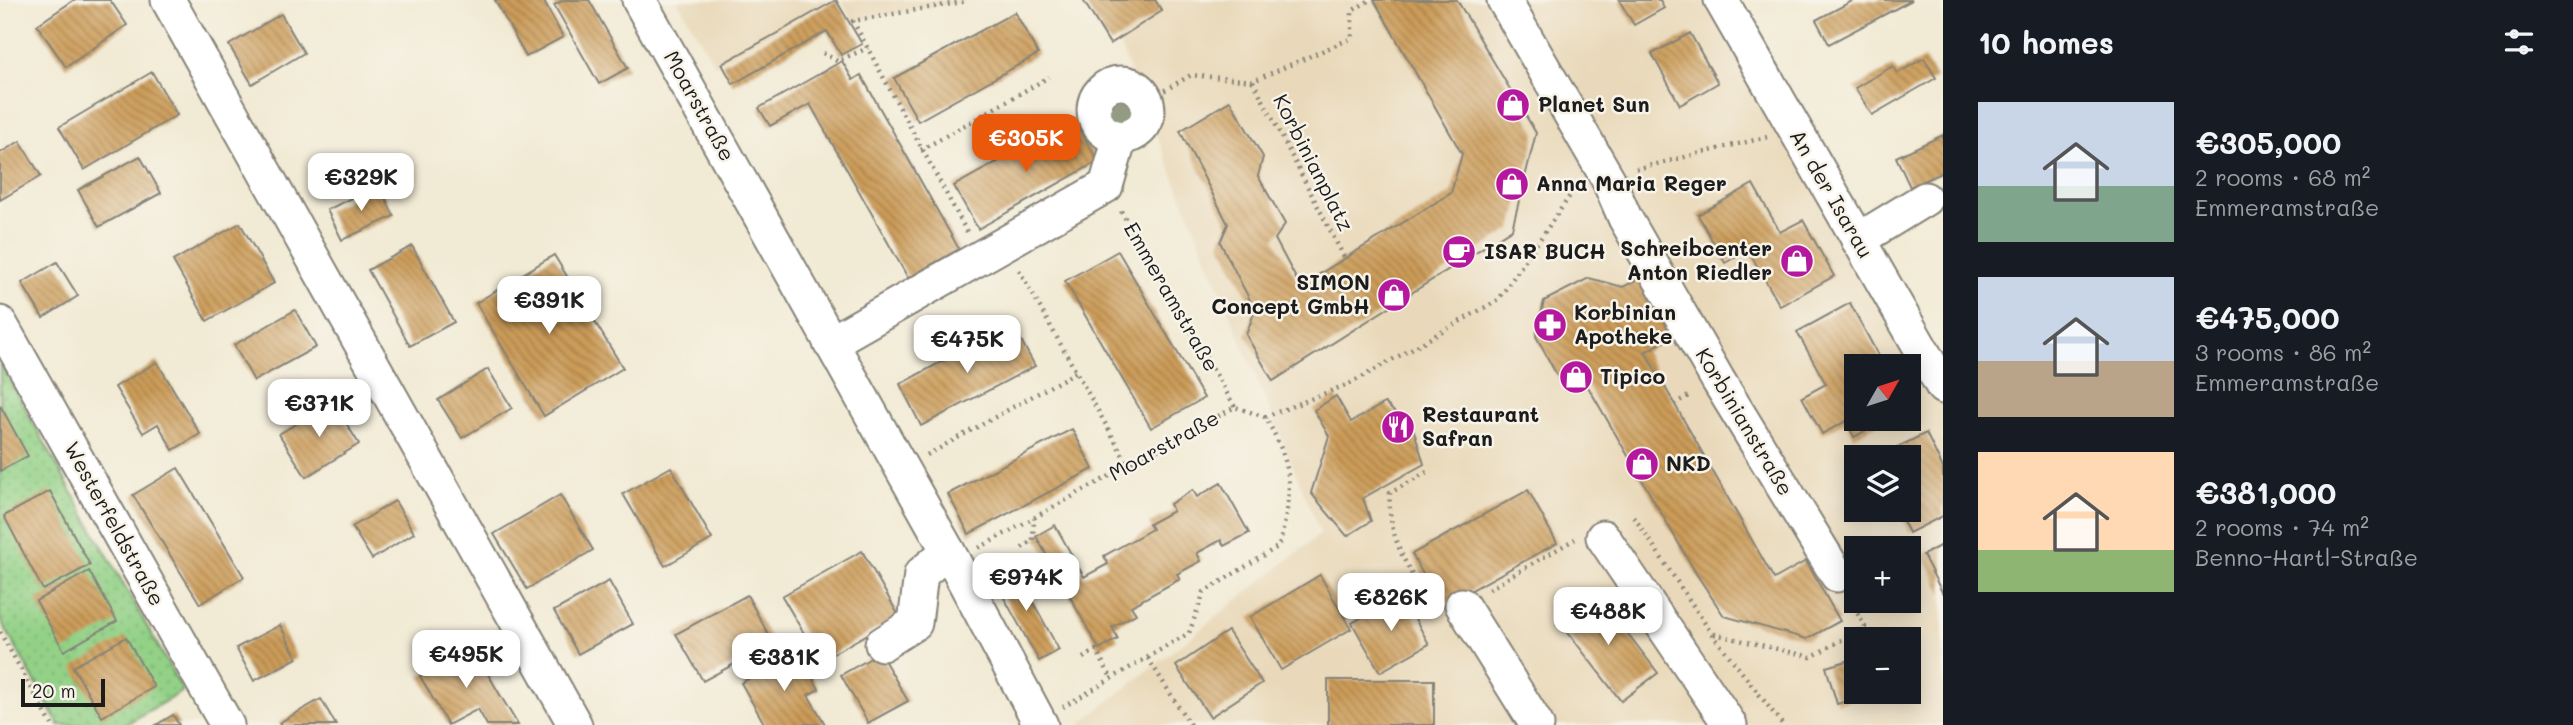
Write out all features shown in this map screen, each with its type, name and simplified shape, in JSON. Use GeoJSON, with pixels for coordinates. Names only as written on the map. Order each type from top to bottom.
{"type":"FeatureCollection","features":[{"type":"Feature","properties":{"kind":"street"},"geometry":{"type":"LineString","coordinates":[[168,0],[575,725]]}},
{"type":"Feature","properties":{"kind":"street","name":"Moarstraße"},"geometry":{"type":"LineString","coordinates":[[639,0],[951,556],[1049,718]]}},
{"type":"Feature","properties":{"kind":"street","name":"Korbinianstraße"},"geometry":{"type":"LineString","coordinates":[[1504,0],[1608,178],[1625,218],[1837,575]]}},
{"type":"Feature","properties":{"kind":"street","name":"An der Isarau"},"geometry":{"type":"LineString","coordinates":[[1721,0],[1943,387]]}},
{"type":"Feature","properties":{"kind":"street"},"geometry":{"type":"LineString","coordinates":[[1127,84],[1135,88],[1146,101],[1147,118],[1137,132],[1120,138],[1104,131],[1098,125],[1094,107],[1102,91],[1109,86],[1127,84]]}},
{"type":"Feature","properties":{"kind":"street"},"geometry":{"type":"LineString","coordinates":[[830,343],[1106,186],[1120,138]]}},
{"type":"Feature","properties":{"kind":"street"},"geometry":{"type":"LineString","coordinates":[[1858,240],[1924,199]]}},
{"type":"Feature","properties":{"kind":"street","name":"Westerfeldstraße"},"geometry":{"type":"LineString","coordinates":[[0,323],[227,725]]}},
{"type":"Feature","properties":{"kind":"street"},"geometry":{"type":"LineString","coordinates":[[1594,535],[1730,725]]}},
{"type":"Feature","properties":{"kind":"street"},"geometry":{"type":"LineString","coordinates":[[882,644],[915,623],[921,574],[951,556]]}},
{"type":"Feature","properties":{"kind":"street"},"geometry":{"type":"LineString","coordinates":[[1462,605],[1537,725]]}},
{"type":"Feature","properties":{"kind":"path"},"geometry":{"type":"LineString","coordinates":[[1146,101],[1191,75],[1253,81],[1352,38],[1352,11],[1370,0]]}},
{"type":"Feature","properties":{"kind":"path"},"geometry":{"type":"LineString","coordinates":[[968,1],[853,21],[921,150],[1076,372],[1129,466]]}},
{"type":"Feature","properties":{"kind":"path"},"geometry":{"type":"LineString","coordinates":[[822,53],[837,61],[868,48]]}},
{"type":"Feature","properties":{"kind":"path"},"geometry":{"type":"LineString","coordinates":[[921,150],[1049,77]]}},
{"type":"Feature","properties":{"kind":"path","name":"Korbinianplatz"},"geometry":{"type":"LineString","coordinates":[[1253,81],[1345,259]]}},
{"type":"Feature","properties":{"kind":"path"},"geometry":{"type":"LineString","coordinates":[[1049,718],[1189,633],[1204,592],[1279,546],[1290,504],[1289,475],[1283,447],[1265,417],[1351,383],[1498,300],[1579,183],[1770,136],[1792,127]]}},
{"type":"Feature","properties":{"kind":"path","name":"Emmeramstraße"},"geometry":{"type":"LineString","coordinates":[[1106,186],[1235,407]]}},
{"type":"Feature","properties":{"kind":"path"},"geometry":{"type":"LineString","coordinates":[[902,469],[1076,372]]}},
{"type":"Feature","properties":{"kind":"path","name":"Moarstraße"},"geometry":{"type":"LineString","coordinates":[[951,556],[1034,518],[1235,407],[1265,417]]}},
{"type":"Feature","properties":{"kind":"path"},"geometry":{"type":"LineString","coordinates":[[1427,472],[1390,493],[1388,515],[1395,543],[1436,618],[1594,535]]}},
{"type":"Feature","properties":{"kind":"path"},"geometry":{"type":"LineString","coordinates":[[1634,517],[1712,634],[1783,725]]}},
{"type":"Feature","properties":{"kind":"path"},"geometry":{"type":"LineString","coordinates":[[1022,548],[1033,540],[1034,518]]}},
{"type":"Feature","properties":{"kind":"path"},"geometry":{"type":"LineString","coordinates":[[1712,634],[1811,657],[1865,627],[1837,575]]}},
{"type":"Feature","properties":{"kind":"path"},"geometry":{"type":"LineString","coordinates":[[0,632],[52,725]]}},
{"type":"Feature","properties":{"kind":"path"},"geometry":{"type":"LineString","coordinates":[[1083,658],[1096,650],[1112,679]]}},
{"type":"Feature","properties":{"kind":"path"},"geometry":{"type":"LineString","coordinates":[[1148,658],[1190,725]]}},
{"type":"Feature","properties":{"kind":"shaded area"},"geometry":{"type":"Polygon","coordinates":[[[677,0],[831,0],[715,65],[677,0]]]}},
{"type":"Feature","properties":{"kind":"shaded area"},"geometry":{"type":"Polygon","coordinates":[[[841,0],[971,0],[853,21],[841,0]]]}},
{"type":"Feature","properties":{"kind":"shaded area"},"geometry":{"type":"Polygon","coordinates":[[[1101,0],[1723,0],[1943,385],[1943,725],[1079,725],[1321,534],[1101,0]]]}},
{"type":"Feature","properties":{"kind":"green space"},"geometry":{"type":"Polygon","coordinates":[[[0,363],[183,691],[124,725],[59,725],[0,619],[0,363]]]}},
{"type":"Feature","properties":{"kind":"building"},"geometry":{"type":"Polygon","coordinates":[[[74,0],[110,0],[127,25],[66,67],[37,25],[74,0]]]}},
{"type":"Feature","properties":{"kind":"building"},"geometry":{"type":"Polygon","coordinates":[[[495,0],[543,0],[563,37],[526,57],[495,0]]]}},
{"type":"Feature","properties":{"kind":"building"},"geometry":{"type":"Polygon","coordinates":[[[564,0],[589,0],[628,68],[599,84],[554,5],[564,0]]]}},
{"type":"Feature","properties":{"kind":"building"},"geometry":{"type":"Polygon","coordinates":[[[836,0],[862,44],[841,55],[827,31],[733,84],[722,64],[836,0]]]}},
{"type":"Feature","properties":{"kind":"building"},"geometry":{"type":"Polygon","coordinates":[[[1083,0],[1155,0],[1162,11],[1110,44],[1083,0]]]}},
{"type":"Feature","properties":{"kind":"building"},"geometry":{"type":"Polygon","coordinates":[[[1374,0],[1457,0],[1536,133],[1512,229],[1273,381],[1246,335],[1255,310],[1220,242],[1228,224],[1180,131],[1230,101],[1263,157],[1258,176],[1285,224],[1275,239],[1300,286],[1451,193],[1462,154],[1374,0]]]}},
{"type":"Feature","properties":{"kind":"building"},"geometry":{"type":"Polygon","coordinates":[[[1619,0],[1660,0],[1664,8],[1634,25],[1619,0]]]}},
{"type":"Feature","properties":{"kind":"building"},"geometry":{"type":"Polygon","coordinates":[[[1854,0],[1912,0],[1829,44],[1816,20],[1854,0]]]}},
{"type":"Feature","properties":{"kind":"building"},"geometry":{"type":"Polygon","coordinates":[[[1015,12],[1038,54],[918,121],[894,78],[1015,12]]]}},
{"type":"Feature","properties":{"kind":"building"},"geometry":{"type":"Polygon","coordinates":[[[281,14],[304,53],[252,84],[229,45],[281,14]]]}},
{"type":"Feature","properties":{"kind":"building"},"geometry":{"type":"Polygon","coordinates":[[[1690,33],[1718,83],[1680,105],[1652,54],[1690,33]]]}},
{"type":"Feature","properties":{"kind":"building"},"geometry":{"type":"Polygon","coordinates":[[[1924,58],[1936,78],[1872,115],[1855,88],[1893,66],[1898,73],[1924,58]]]}},
{"type":"Feature","properties":{"kind":"building"},"geometry":{"type":"Polygon","coordinates":[[[842,61],[853,80],[861,75],[959,249],[908,278],[810,104],[770,126],[759,108],[842,61]]]}},
{"type":"Feature","properties":{"kind":"building"},"geometry":{"type":"Polygon","coordinates":[[[152,72],[177,115],[84,170],[59,127],[152,72]]]}},
{"type":"Feature","properties":{"kind":"building"},"geometry":{"type":"Polygon","coordinates":[[[1074,119],[1098,161],[978,229],[954,186],[1074,119]]]}},
{"type":"Feature","properties":{"kind":"building"},"geometry":{"type":"Polygon","coordinates":[[[1943,135],[1943,172],[1910,187],[1896,157],[1943,135]]]}},
{"type":"Feature","properties":{"kind":"building"},"geometry":{"type":"Polygon","coordinates":[[[20,141],[41,176],[0,200],[0,153],[20,141]]]}},
{"type":"Feature","properties":{"kind":"building"},"geometry":{"type":"Polygon","coordinates":[[[140,156],[161,193],[99,227],[78,190],[140,156]]]}},
{"type":"Feature","properties":{"kind":"building"},"geometry":{"type":"Polygon","coordinates":[[[1753,184],[1780,232],[1803,220],[1834,276],[1780,306],[1748,250],[1725,263],[1698,215],[1753,184]]]}},
{"type":"Feature","properties":{"kind":"building"},"geometry":{"type":"Polygon","coordinates":[[[379,185],[394,216],[342,240],[327,210],[379,185]]]}},
{"type":"Feature","properties":{"kind":"building"},"geometry":{"type":"Polygon","coordinates":[[[240,223],[274,283],[207,321],[173,261],[240,223]]]}},
{"type":"Feature","properties":{"kind":"building"},"geometry":{"type":"Polygon","coordinates":[[[412,246],[454,322],[410,346],[368,270],[412,246]]]}},
{"type":"Feature","properties":{"kind":"building"},"geometry":{"type":"Polygon","coordinates":[[[1118,251],[1204,398],[1151,428],[1065,281],[1118,251]]]}},
{"type":"Feature","properties":{"kind":"building"},"geometry":{"type":"Polygon","coordinates":[[[554,255],[623,368],[544,416],[476,303],[554,255]]]}},
{"type":"Feature","properties":{"kind":"building"},"geometry":{"type":"Polygon","coordinates":[[[57,262],[78,296],[43,318],[22,283],[57,262]]]}},
{"type":"Feature","properties":{"kind":"building"},"geometry":{"type":"Polygon","coordinates":[[[1650,273],[1683,331],[1645,352],[1774,579],[1806,561],[1840,621],[1807,639],[1724,616],[1697,575],[1587,385],[1561,383],[1536,336],[1544,301],[1589,278],[1623,287],[1650,273]]]}},
{"type":"Feature","properties":{"kind":"building"},"geometry":{"type":"Polygon","coordinates":[[[1850,303],[1878,354],[1844,354],[1844,422],[1822,434],[1802,397],[1826,384],[1797,332],[1850,303]]]}},
{"type":"Feature","properties":{"kind":"building"},"geometry":{"type":"Polygon","coordinates":[[[295,310],[316,347],[254,381],[234,345],[295,310]]]}},
{"type":"Feature","properties":{"kind":"building"},"geometry":{"type":"Polygon","coordinates":[[[1012,324],[1035,366],[921,426],[900,384],[1012,324]]]}},
{"type":"Feature","properties":{"kind":"building"},"geometry":{"type":"Polygon","coordinates":[[[157,362],[200,434],[173,450],[158,424],[143,433],[115,387],[157,362]]]}},
{"type":"Feature","properties":{"kind":"building"},"geometry":{"type":"Polygon","coordinates":[[[488,369],[512,408],[462,438],[438,400],[488,369]]]}},
{"type":"Feature","properties":{"kind":"building"},"geometry":{"type":"Polygon","coordinates":[[[1336,396],[1351,422],[1385,403],[1414,431],[1424,464],[1363,498],[1371,521],[1347,536],[1311,493],[1329,436],[1314,410],[1336,396]]]}},
{"type":"Feature","properties":{"kind":"building"},"geometry":{"type":"Polygon","coordinates":[[[333,402],[359,444],[306,477],[279,434],[333,402]]]}},
{"type":"Feature","properties":{"kind":"building"},"geometry":{"type":"Polygon","coordinates":[[[0,405],[28,456],[0,471],[0,405]]]}},
{"type":"Feature","properties":{"kind":"building"},"geometry":{"type":"Polygon","coordinates":[[[1072,429],[1093,469],[969,534],[948,494],[1072,429]]]}},
{"type":"Feature","properties":{"kind":"building"},"geometry":{"type":"Polygon","coordinates":[[[1851,431],[1865,431],[1854,437],[1851,431]]]}},
{"type":"Feature","properties":{"kind":"building"},"geometry":{"type":"Polygon","coordinates":[[[1926,433],[1943,468],[1943,516],[1909,533],[1904,522],[1921,522],[1921,445],[1902,445],[1926,433]]]}},
{"type":"Feature","properties":{"kind":"building"},"geometry":{"type":"Polygon","coordinates":[[[671,467],[712,539],[665,566],[623,494],[671,467]]]}},
{"type":"Feature","properties":{"kind":"building"},"geometry":{"type":"Polygon","coordinates":[[[178,468],[244,577],[200,604],[133,495],[178,468]]]}},
{"type":"Feature","properties":{"kind":"building"},"geometry":{"type":"Polygon","coordinates":[[[1221,483],[1249,533],[1224,546],[1221,540],[1197,553],[1201,561],[1177,574],[1180,579],[1131,606],[1136,614],[1112,627],[1118,639],[1099,649],[1036,536],[1055,525],[1084,577],[1108,564],[1104,556],[1152,529],[1149,524],[1173,511],[1170,504],[1193,490],[1197,497],[1221,483]]]}},
{"type":"Feature","properties":{"kind":"building"},"geometry":{"type":"Polygon","coordinates":[[[1528,490],[1557,543],[1441,607],[1412,554],[1528,490]]]}},
{"type":"Feature","properties":{"kind":"building"},"geometry":{"type":"Polygon","coordinates":[[[50,491],[90,565],[43,590],[4,516],[50,491]]]}},
{"type":"Feature","properties":{"kind":"building"},"geometry":{"type":"Polygon","coordinates":[[[560,495],[593,550],[527,589],[494,534],[560,495]]]}},
{"type":"Feature","properties":{"kind":"building"},"geometry":{"type":"Polygon","coordinates":[[[395,501],[414,533],[372,559],[352,527],[395,501]]]}},
{"type":"Feature","properties":{"kind":"building"},"geometry":{"type":"Polygon","coordinates":[[[1943,544],[1943,594],[1923,555],[1943,544]]]}},
{"type":"Feature","properties":{"kind":"building"},"geometry":{"type":"Polygon","coordinates":[[[862,551],[899,616],[820,661],[782,596],[862,551]]]}},
{"type":"Feature","properties":{"kind":"building"},"geometry":{"type":"Polygon","coordinates":[[[1013,565],[1059,650],[1039,661],[992,576],[1013,565]]]}},
{"type":"Feature","properties":{"kind":"building"},"geometry":{"type":"Polygon","coordinates":[[[89,571],[117,621],[64,651],[36,601],[89,571]]]}},
{"type":"Feature","properties":{"kind":"building"},"geometry":{"type":"Polygon","coordinates":[[[1320,575],[1351,629],[1281,670],[1250,617],[1320,575]]]}},
{"type":"Feature","properties":{"kind":"building"},"geometry":{"type":"Polygon","coordinates":[[[609,581],[633,624],[578,654],[554,611],[609,581]]]}},
{"type":"Feature","properties":{"kind":"building"},"geometry":{"type":"Polygon","coordinates":[[[1596,592],[1658,673],[1621,701],[1559,621],[1596,592]]]}},
{"type":"Feature","properties":{"kind":"building"},"geometry":{"type":"Polygon","coordinates":[[[747,595],[773,643],[703,681],[676,634],[747,595]]]}},
{"type":"Feature","properties":{"kind":"building"},"geometry":{"type":"Polygon","coordinates":[[[1402,595],[1429,644],[1380,672],[1352,623],[1402,595]]]}},
{"type":"Feature","properties":{"kind":"building"},"geometry":{"type":"Polygon","coordinates":[[[280,625],[297,658],[254,681],[236,648],[280,625]]]}},
{"type":"Feature","properties":{"kind":"building"},"geometry":{"type":"Polygon","coordinates":[[[1228,631],[1262,683],[1210,717],[1176,666],[1228,631]]]}},
{"type":"Feature","properties":{"kind":"building"},"geometry":{"type":"Polygon","coordinates":[[[126,637],[154,687],[102,717],[73,667],[126,637]]]}},
{"type":"Feature","properties":{"kind":"building"},"geometry":{"type":"Polygon","coordinates":[[[472,646],[518,725],[487,725],[478,709],[448,725],[420,676],[472,646]]]}},
{"type":"Feature","properties":{"kind":"building"},"geometry":{"type":"Polygon","coordinates":[[[798,651],[819,689],[808,695],[825,724],[765,725],[741,683],[798,651]]]}},
{"type":"Feature","properties":{"kind":"building"},"geometry":{"type":"Polygon","coordinates":[[[880,653],[908,701],[868,723],[841,675],[880,653]]]}},
{"type":"Feature","properties":{"kind":"building"},"geometry":{"type":"Polygon","coordinates":[[[1844,662],[1844,702],[1837,704],[1826,667],[1844,662]]]}},
{"type":"Feature","properties":{"kind":"building"},"geometry":{"type":"Polygon","coordinates":[[[1328,680],[1434,680],[1434,725],[1328,725],[1328,680]]]}},
{"type":"Feature","properties":{"kind":"building"},"geometry":{"type":"Polygon","coordinates":[[[321,699],[336,725],[280,725],[279,723],[321,699]]]}},
{"type":"Feature","properties":{"kind":"building"},"geometry":{"type":"Polygon","coordinates":[[[173,715],[179,725],[156,725],[173,715]]]}},
{"type":"Feature","properties":{"kind":"place","name":"Planet Sun"},"geometry":{"type":"Point","coordinates":[1513,105]}},
{"type":"Feature","properties":{"kind":"place","name":"Anna Maria Reger"},"geometry":{"type":"Point","coordinates":[1512,184]}},
{"type":"Feature","properties":{"kind":"place","name":"ISAR BUCH"},"geometry":{"type":"Point","coordinates":[1459,252]}},
{"type":"Feature","properties":{"kind":"place","name":"Schreibcenter Anton Riedler"},"geometry":{"type":"Point","coordinates":[1797,261]}},
{"type":"Feature","properties":{"kind":"place","name":"SIMON Concept GmbH"},"geometry":{"type":"Point","coordinates":[1394,295]}},
{"type":"Feature","properties":{"kind":"place","name":"Korbinian Apotheke"},"geometry":{"type":"Point","coordinates":[1550,325]}},
{"type":"Feature","properties":{"kind":"place","name":"Tipico"},"geometry":{"type":"Point","coordinates":[1576,377]}},
{"type":"Feature","properties":{"kind":"place","name":"Restaurant Safran"},"geometry":{"type":"Point","coordinates":[1398,427]}},
{"type":"Feature","properties":{"kind":"place","name":"NKD"},"geometry":{"type":"Point","coordinates":[1642,464]}}]}
